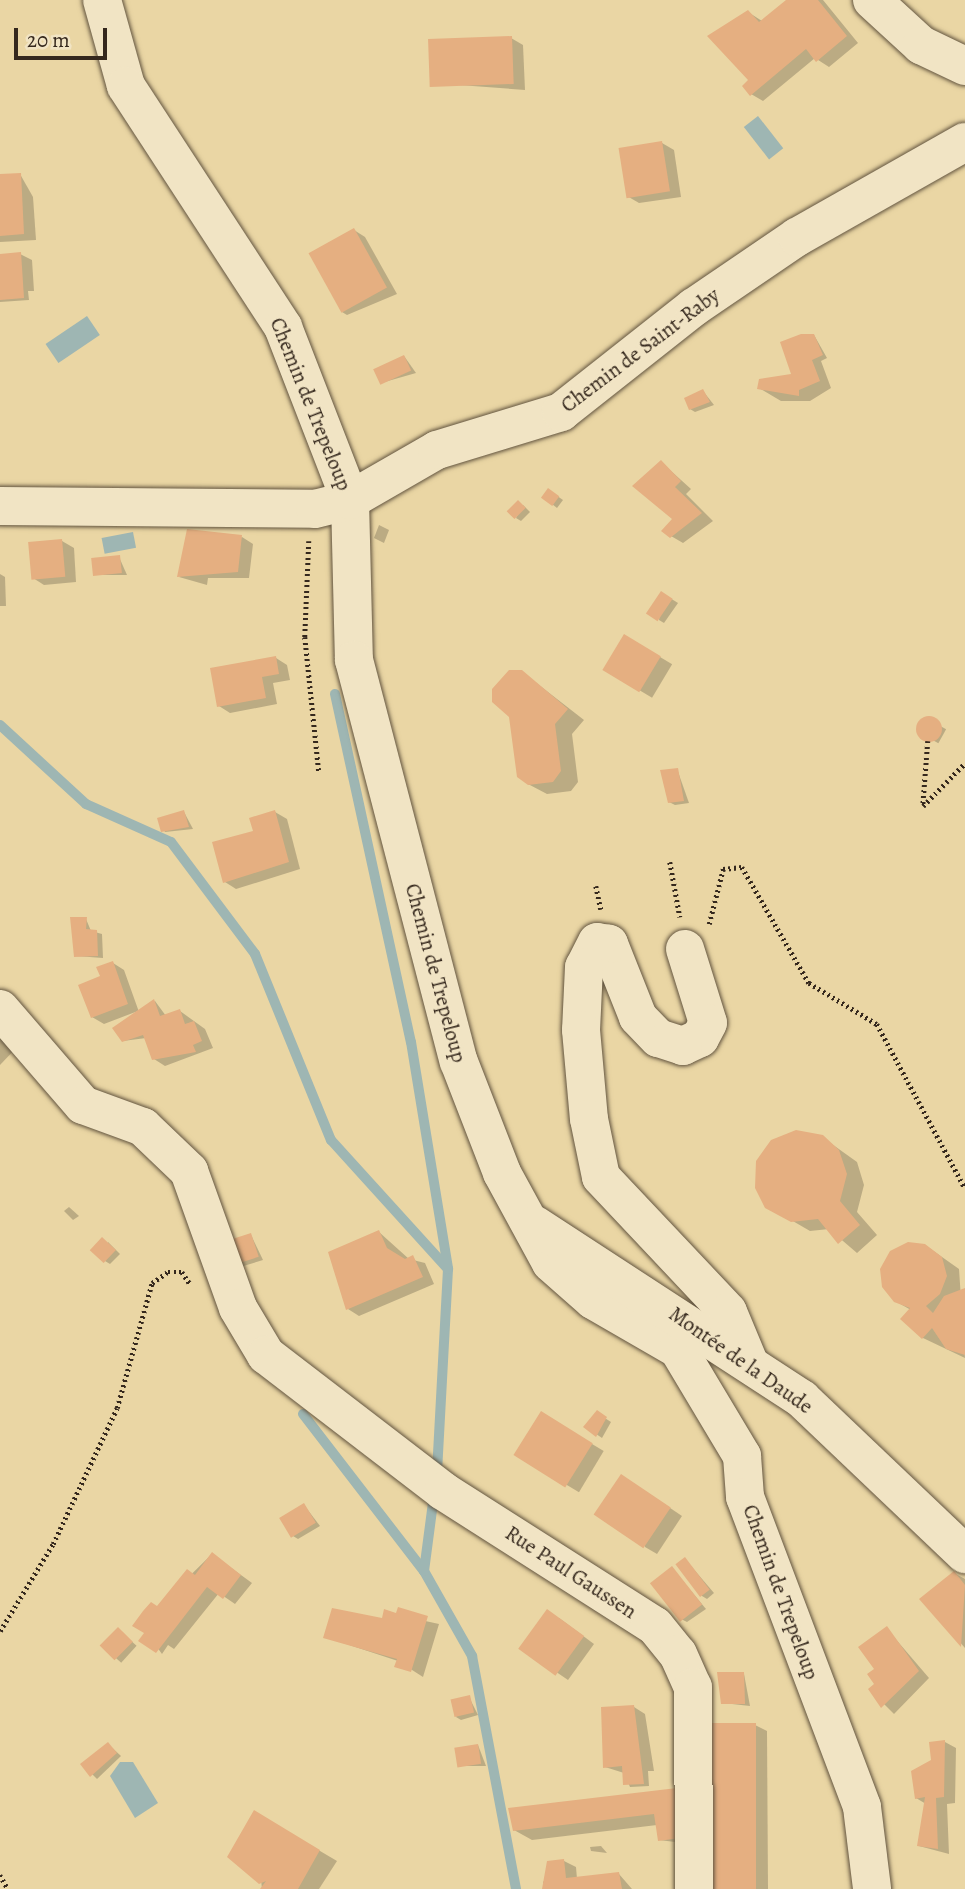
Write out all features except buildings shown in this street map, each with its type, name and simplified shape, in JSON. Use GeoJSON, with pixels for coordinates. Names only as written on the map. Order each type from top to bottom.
{"type":"FeatureCollection","features":[{"type":"Feature","properties":{"kind":"street","name":"Chemin de Trepeloup"},"geometry":{"type":"LineString","coordinates":[[102,0],[126,86],[284,327],[333,505],[354,660],[459,1062],[528,1220],[551,1263],[593,1300],[678,1349],[742,1456],[745,1497],[862,1807],[872,1889]]}},
{"type":"Feature","properties":{"kind":"street"},"geometry":{"type":"LineString","coordinates":[[872,0],[921,46],[965,66]]}},
{"type":"Feature","properties":{"kind":"street","name":"Chemin de Saint-Raby"},"geometry":{"type":"LineString","coordinates":[[333,505],[437,450],[561,412],[694,307],[797,237],[965,142]]}},
{"type":"Feature","properties":{"kind":"street"},"geometry":{"type":"LineString","coordinates":[[0,506],[333,505]]}},
{"type":"Feature","properties":{"kind":"street"},"geometry":{"type":"LineString","coordinates":[[696,939],[708,1023],[700,1038],[682,1046],[658,1038],[638,1017],[609,944],[597,942],[584,967],[581,1030],[589,1119],[601,1177],[728,1312],[748,1360]]}},
{"type":"Feature","properties":{"kind":"street","name":"Rue Paul Gaussen"},"geometry":{"type":"LineString","coordinates":[[0,1009],[83,1105],[143,1127],[189,1171],[238,1308],[266,1355],[430,1481],[655,1626],[678,1654],[693,1687],[694,1889]]}},
{"type":"Feature","properties":{"kind":"street","name":"Montée de la Daude"},"geometry":{"type":"LineString","coordinates":[[528,1220],[748,1360],[802,1399],[965,1554]]}},
{"type":"Feature","properties":{"kind":"path"},"geometry":{"type":"LineString","coordinates":[[319,773],[305,637],[306,555],[333,505]]}},
{"type":"Feature","properties":{"kind":"path"},"geometry":{"type":"LineString","coordinates":[[928,741],[923,806],[965,763]]}},
{"type":"Feature","properties":{"kind":"path"},"geometry":{"type":"LineString","coordinates":[[670,862],[696,939]]}},
{"type":"Feature","properties":{"kind":"path"},"geometry":{"type":"LineString","coordinates":[[696,939],[723,869],[742,867],[809,984],[877,1024],[965,1188]]}},
{"type":"Feature","properties":{"kind":"path"},"geometry":{"type":"LineString","coordinates":[[0,1630],[53,1544],[117,1408],[152,1283],[168,1272],[182,1272],[198,1296]]}},
{"type":"Feature","properties":{"kind":"path"},"geometry":{"type":"LineString","coordinates":[[0,1875],[8,1889]]}},
{"type":"Feature","properties":{"kind":"water"},"geometry":{"type":"Polygon","coordinates":[[[758,116],[783,148],[769,159],[744,127],[758,116]]]}},
{"type":"Feature","properties":{"kind":"water"},"geometry":{"type":"Polygon","coordinates":[[[87,316],[100,335],[58,363],[46,344],[87,316]]]}},
{"type":"Feature","properties":{"kind":"water"},"geometry":{"type":"Polygon","coordinates":[[[133,532],[136,548],[105,554],[102,538],[133,532]]]}},
{"type":"Feature","properties":{"kind":"water"},"geometry":{"type":"Polygon","coordinates":[[[120,1762],[133,1762],[158,1803],[135,1818],[110,1776],[120,1762]]]}},
{"type":"Feature","properties":{"kind":"waterway"},"geometry":{"type":"LineString","coordinates":[[335,694],[411,1042],[448,1269],[437,1473]]}},
{"type":"Feature","properties":{"kind":"waterway"},"geometry":{"type":"LineString","coordinates":[[0,725],[86,804],[171,842],[255,954],[331,1140],[448,1269]]}},
{"type":"Feature","properties":{"kind":"waterway"},"geometry":{"type":"LineString","coordinates":[[303,1414],[424,1571],[472,1656],[516,1889]]}},
{"type":"Feature","properties":{"kind":"waterway"},"geometry":{"type":"LineString","coordinates":[[424,1571],[434,1495]]}}]}
